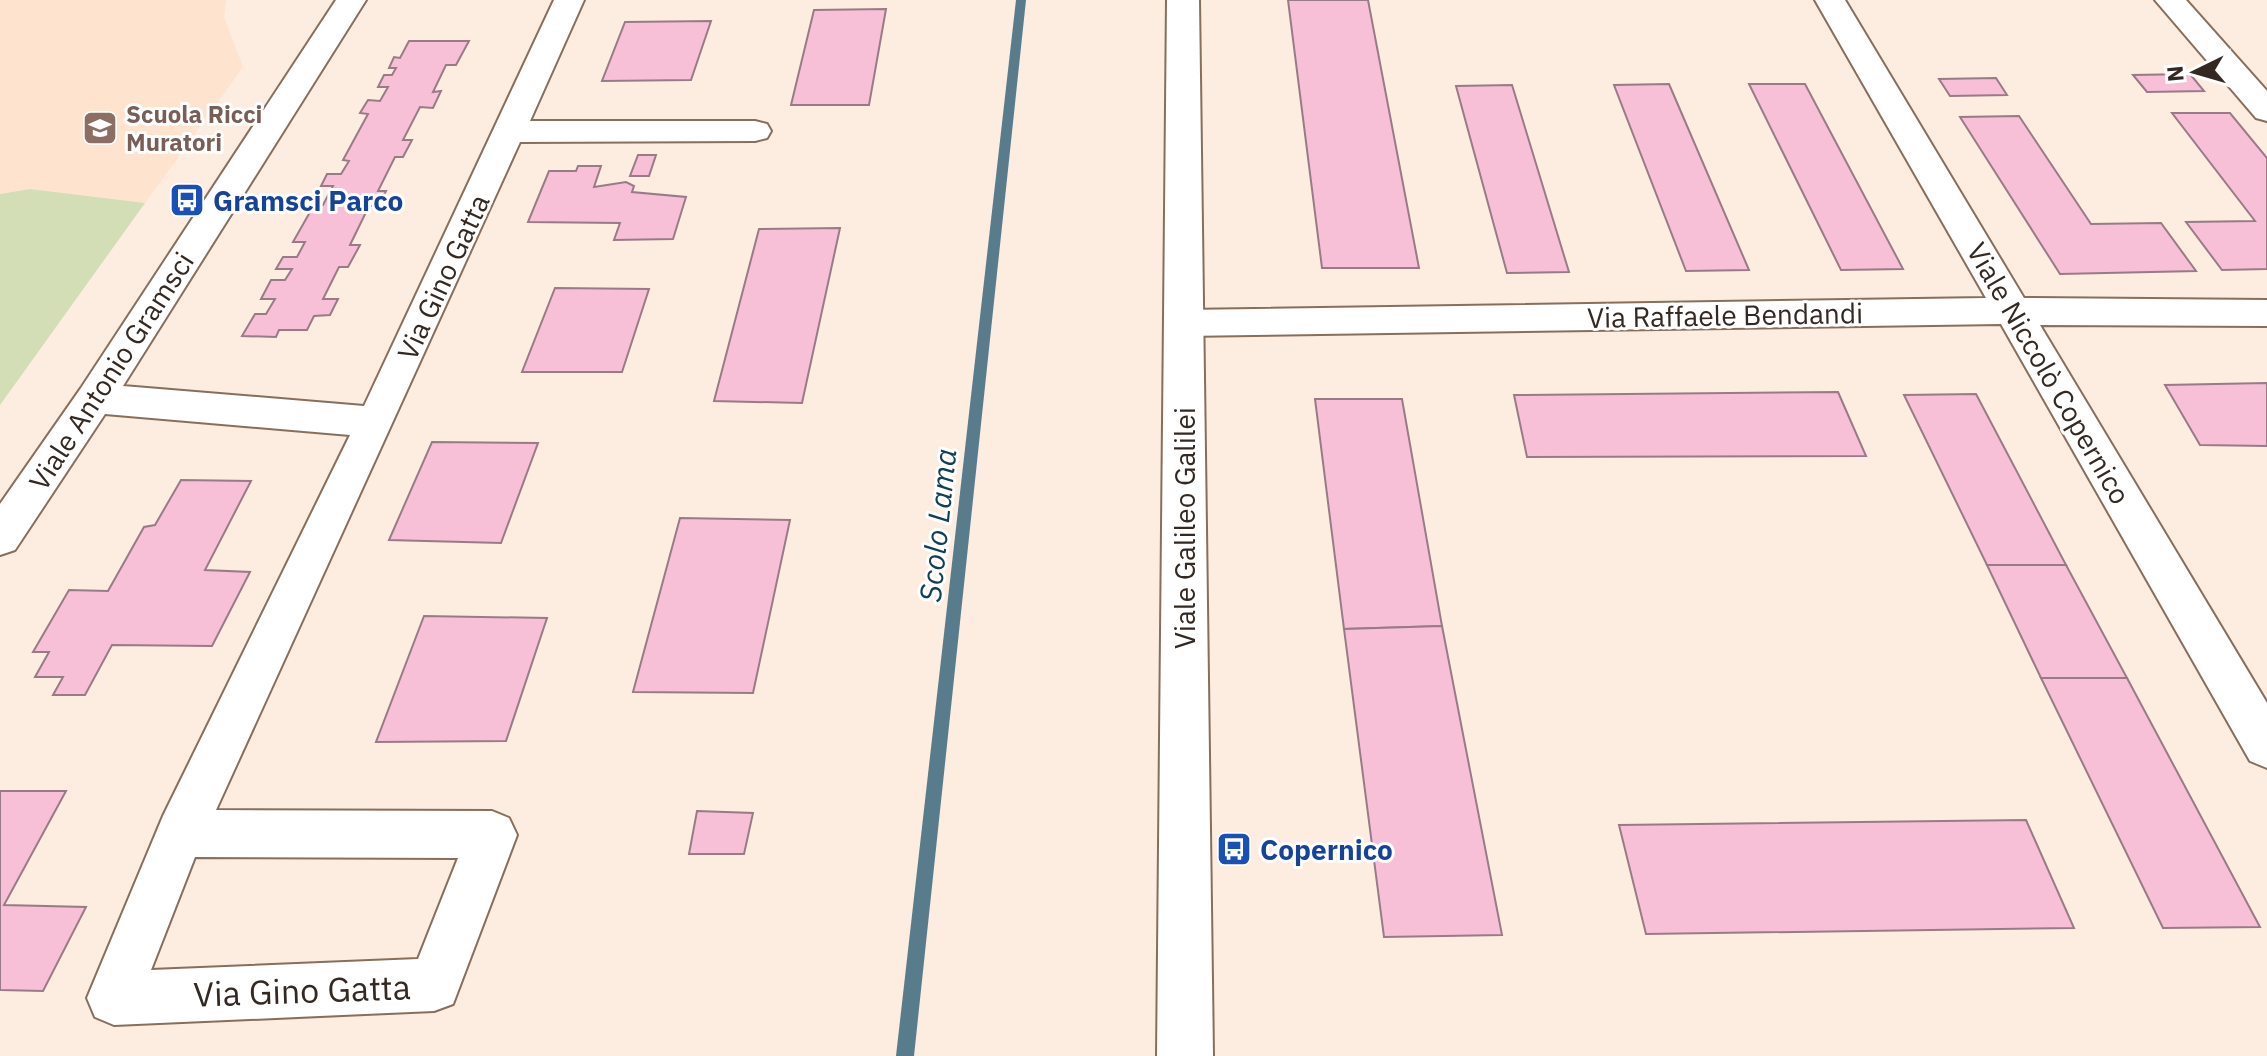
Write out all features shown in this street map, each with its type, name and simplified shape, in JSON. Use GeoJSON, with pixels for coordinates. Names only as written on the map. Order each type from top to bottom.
{"type":"FeatureCollection","features":[{"type":"Feature","properties":{"kind":"street","name":"Viale Antonio Gramsci"},"geometry":{"type":"LineString","coordinates":[[0,538],[95,398],[351,0]]}},
{"type":"Feature","properties":{"kind":"street","name":"Via Gino Gatta"},"geometry":{"type":"LineString","coordinates":[[180,833],[492,835],[434,985],[114,998],[180,833],[376,422],[569,0]]}},
{"type":"Feature","properties":{"kind":"street","name":"Viale Galileo Galilei"},"geometry":{"type":"LineString","coordinates":[[1183,0],[1185,1056]]}},
{"type":"Feature","properties":{"kind":"street","name":"Viale Niccolò Copernico"},"geometry":{"type":"LineString","coordinates":[[1830,0],[2267,746]]}},
{"type":"Feature","properties":{"kind":"street"},"geometry":{"type":"LineString","coordinates":[[2170,0],[2267,111]]}},
{"type":"Feature","properties":{"kind":"street"},"geometry":{"type":"LineString","coordinates":[[510,132],[755,131]]}},
{"type":"Feature","properties":{"kind":"street","name":"Via Raffaele Bendandi"},"geometry":{"type":"LineString","coordinates":[[1184,323],[2012,311],[2267,313]]}},
{"type":"Feature","properties":{"kind":"street"},"geometry":{"type":"LineString","coordinates":[[95,398],[376,422]]}},
{"type":"Feature","properties":{"kind":"shaded area","name":"Scuola Ricci Muratori"},"geometry":{"type":"Polygon","coordinates":[[[0,0],[226,0],[224,17],[243,67],[145,203],[30,189],[0,194],[0,0]]]}},
{"type":"Feature","properties":{"kind":"green space"},"geometry":{"type":"Polygon","coordinates":[[[30,189],[145,203],[0,405],[0,194],[30,189]]]}},
{"type":"Feature","properties":{"kind":"building"},"geometry":{"type":"Polygon","coordinates":[[[1288,0],[1368,0],[1419,268],[1322,268],[1288,0]]]}},
{"type":"Feature","properties":{"kind":"building"},"geometry":{"type":"Polygon","coordinates":[[[886,9],[869,105],[791,105],[814,10],[886,9]]]}},
{"type":"Feature","properties":{"kind":"building"},"geometry":{"type":"Polygon","coordinates":[[[711,21],[691,80],[602,81],[625,22],[711,21]]]}},
{"type":"Feature","properties":{"kind":"building"},"geometry":{"type":"Polygon","coordinates":[[[409,41],[469,41],[456,65],[446,65],[433,92],[441,91],[433,108],[420,107],[403,140],[412,140],[403,157],[395,157],[378,191],[386,191],[378,206],[369,206],[350,245],[360,245],[348,267],[339,267],[323,299],[338,299],[330,315],[314,316],[307,330],[279,330],[276,337],[242,336],[255,314],[266,314],[275,299],[261,299],[271,280],[285,280],[292,269],[276,269],[283,257],[297,257],[305,242],[293,242],[314,205],[323,205],[333,186],[321,186],[327,174],[341,174],[349,161],[343,160],[368,114],[360,113],[368,100],[380,101],[388,87],[378,87],[384,75],[392,75],[396,68],[389,68],[394,57],[400,58],[409,41]]]}},
{"type":"Feature","properties":{"kind":"building"},"geometry":{"type":"Polygon","coordinates":[[[2190,74],[2204,91],[2147,92],[2133,75],[2190,74]]]}},
{"type":"Feature","properties":{"kind":"building"},"geometry":{"type":"Polygon","coordinates":[[[1996,78],[2007,95],[1950,96],[1939,79],[1996,78]]]}},
{"type":"Feature","properties":{"kind":"building"},"geometry":{"type":"Polygon","coordinates":[[[1669,84],[1749,270],[1686,271],[1614,85],[1669,84]]]}},
{"type":"Feature","properties":{"kind":"building"},"geometry":{"type":"Polygon","coordinates":[[[1749,84],[1805,84],[1903,269],[1841,270],[1749,84]]]}},
{"type":"Feature","properties":{"kind":"building"},"geometry":{"type":"Polygon","coordinates":[[[1512,85],[1569,272],[1507,273],[1456,86],[1512,85]]]}},
{"type":"Feature","properties":{"kind":"building"},"geometry":{"type":"Polygon","coordinates":[[[2172,113],[2230,113],[2267,158],[2267,269],[2222,270],[2186,222],[2255,221],[2172,113]]]}},
{"type":"Feature","properties":{"kind":"building"},"geometry":{"type":"Polygon","coordinates":[[[2019,116],[2091,224],[2161,223],[2196,271],[2060,274],[1960,117],[2019,116]]]}},
{"type":"Feature","properties":{"kind":"building"},"geometry":{"type":"Polygon","coordinates":[[[638,155],[656,155],[649,176],[630,176],[638,155]]]}},
{"type":"Feature","properties":{"kind":"building"},"geometry":{"type":"Polygon","coordinates":[[[578,166],[601,166],[594,187],[626,182],[634,186],[632,192],[686,197],[673,239],[614,240],[620,223],[528,222],[549,171],[576,171],[578,166]]]}},
{"type":"Feature","properties":{"kind":"building"},"geometry":{"type":"Polygon","coordinates":[[[840,228],[802,403],[714,401],[759,229],[840,228]]]}},
{"type":"Feature","properties":{"kind":"building"},"geometry":{"type":"Polygon","coordinates":[[[555,288],[649,289],[622,372],[522,372],[555,288]]]}},
{"type":"Feature","properties":{"kind":"building"},"geometry":{"type":"Polygon","coordinates":[[[2267,383],[2267,446],[2200,445],[2165,385],[2267,383]]]}},
{"type":"Feature","properties":{"kind":"building"},"geometry":{"type":"Polygon","coordinates":[[[1838,392],[1866,456],[1527,457],[1514,395],[1838,392]]]}},
{"type":"Feature","properties":{"kind":"building"},"geometry":{"type":"Polygon","coordinates":[[[1976,394],[2066,565],[1987,565],[1904,395],[1976,394]]]}},
{"type":"Feature","properties":{"kind":"building"},"geometry":{"type":"Polygon","coordinates":[[[1315,399],[1402,399],[1442,626],[1344,629],[1315,399]]]}},
{"type":"Feature","properties":{"kind":"building"},"geometry":{"type":"Polygon","coordinates":[[[432,442],[538,443],[501,543],[389,540],[432,442]]]}},
{"type":"Feature","properties":{"kind":"building"},"geometry":{"type":"Polygon","coordinates":[[[181,480],[251,481],[205,570],[250,572],[212,646],[112,645],[85,695],[53,695],[63,677],[35,677],[49,652],[33,652],[69,590],[108,591],[144,527],[155,525],[181,480]]]}},
{"type":"Feature","properties":{"kind":"building"},"geometry":{"type":"Polygon","coordinates":[[[680,518],[790,520],[753,693],[633,692],[680,518]]]}},
{"type":"Feature","properties":{"kind":"building"},"geometry":{"type":"Polygon","coordinates":[[[1987,565],[2066,565],[2127,678],[2041,678],[1987,565]]]}},
{"type":"Feature","properties":{"kind":"building"},"geometry":{"type":"Polygon","coordinates":[[[424,616],[547,618],[506,741],[376,742],[424,616]]]}},
{"type":"Feature","properties":{"kind":"building"},"geometry":{"type":"Polygon","coordinates":[[[1442,626],[1502,935],[1384,937],[1344,629],[1442,626]]]}},
{"type":"Feature","properties":{"kind":"building"},"geometry":{"type":"Polygon","coordinates":[[[2041,678],[2127,678],[2260,927],[2163,928],[2041,678]]]}},
{"type":"Feature","properties":{"kind":"building"},"geometry":{"type":"Polygon","coordinates":[[[0,791],[66,791],[4,905],[86,907],[43,991],[0,990],[0,791]]]}},
{"type":"Feature","properties":{"kind":"building"},"geometry":{"type":"Polygon","coordinates":[[[697,811],[753,813],[744,854],[689,854],[697,811]]]}},
{"type":"Feature","properties":{"kind":"building"},"geometry":{"type":"Polygon","coordinates":[[[2026,820],[2074,928],[1646,934],[1619,825],[2026,820]]]}},
{"type":"Feature","properties":{"kind":"waterway","name":"Scolo Lama"},"geometry":{"type":"LineString","coordinates":[[905,1056],[1021,0]]}},
{"type":"Feature","properties":{"kind":"place","name":"Scuola Ricci Muratori"},"geometry":{"type":"Point","coordinates":[100,128]}},
{"type":"Feature","properties":{"kind":"place","name":"Gramsci Parco"},"geometry":{"type":"Point","coordinates":[187,200]}},
{"type":"Feature","properties":{"kind":"place","name":"Copernico"},"geometry":{"type":"Point","coordinates":[1234,849]}}]}
